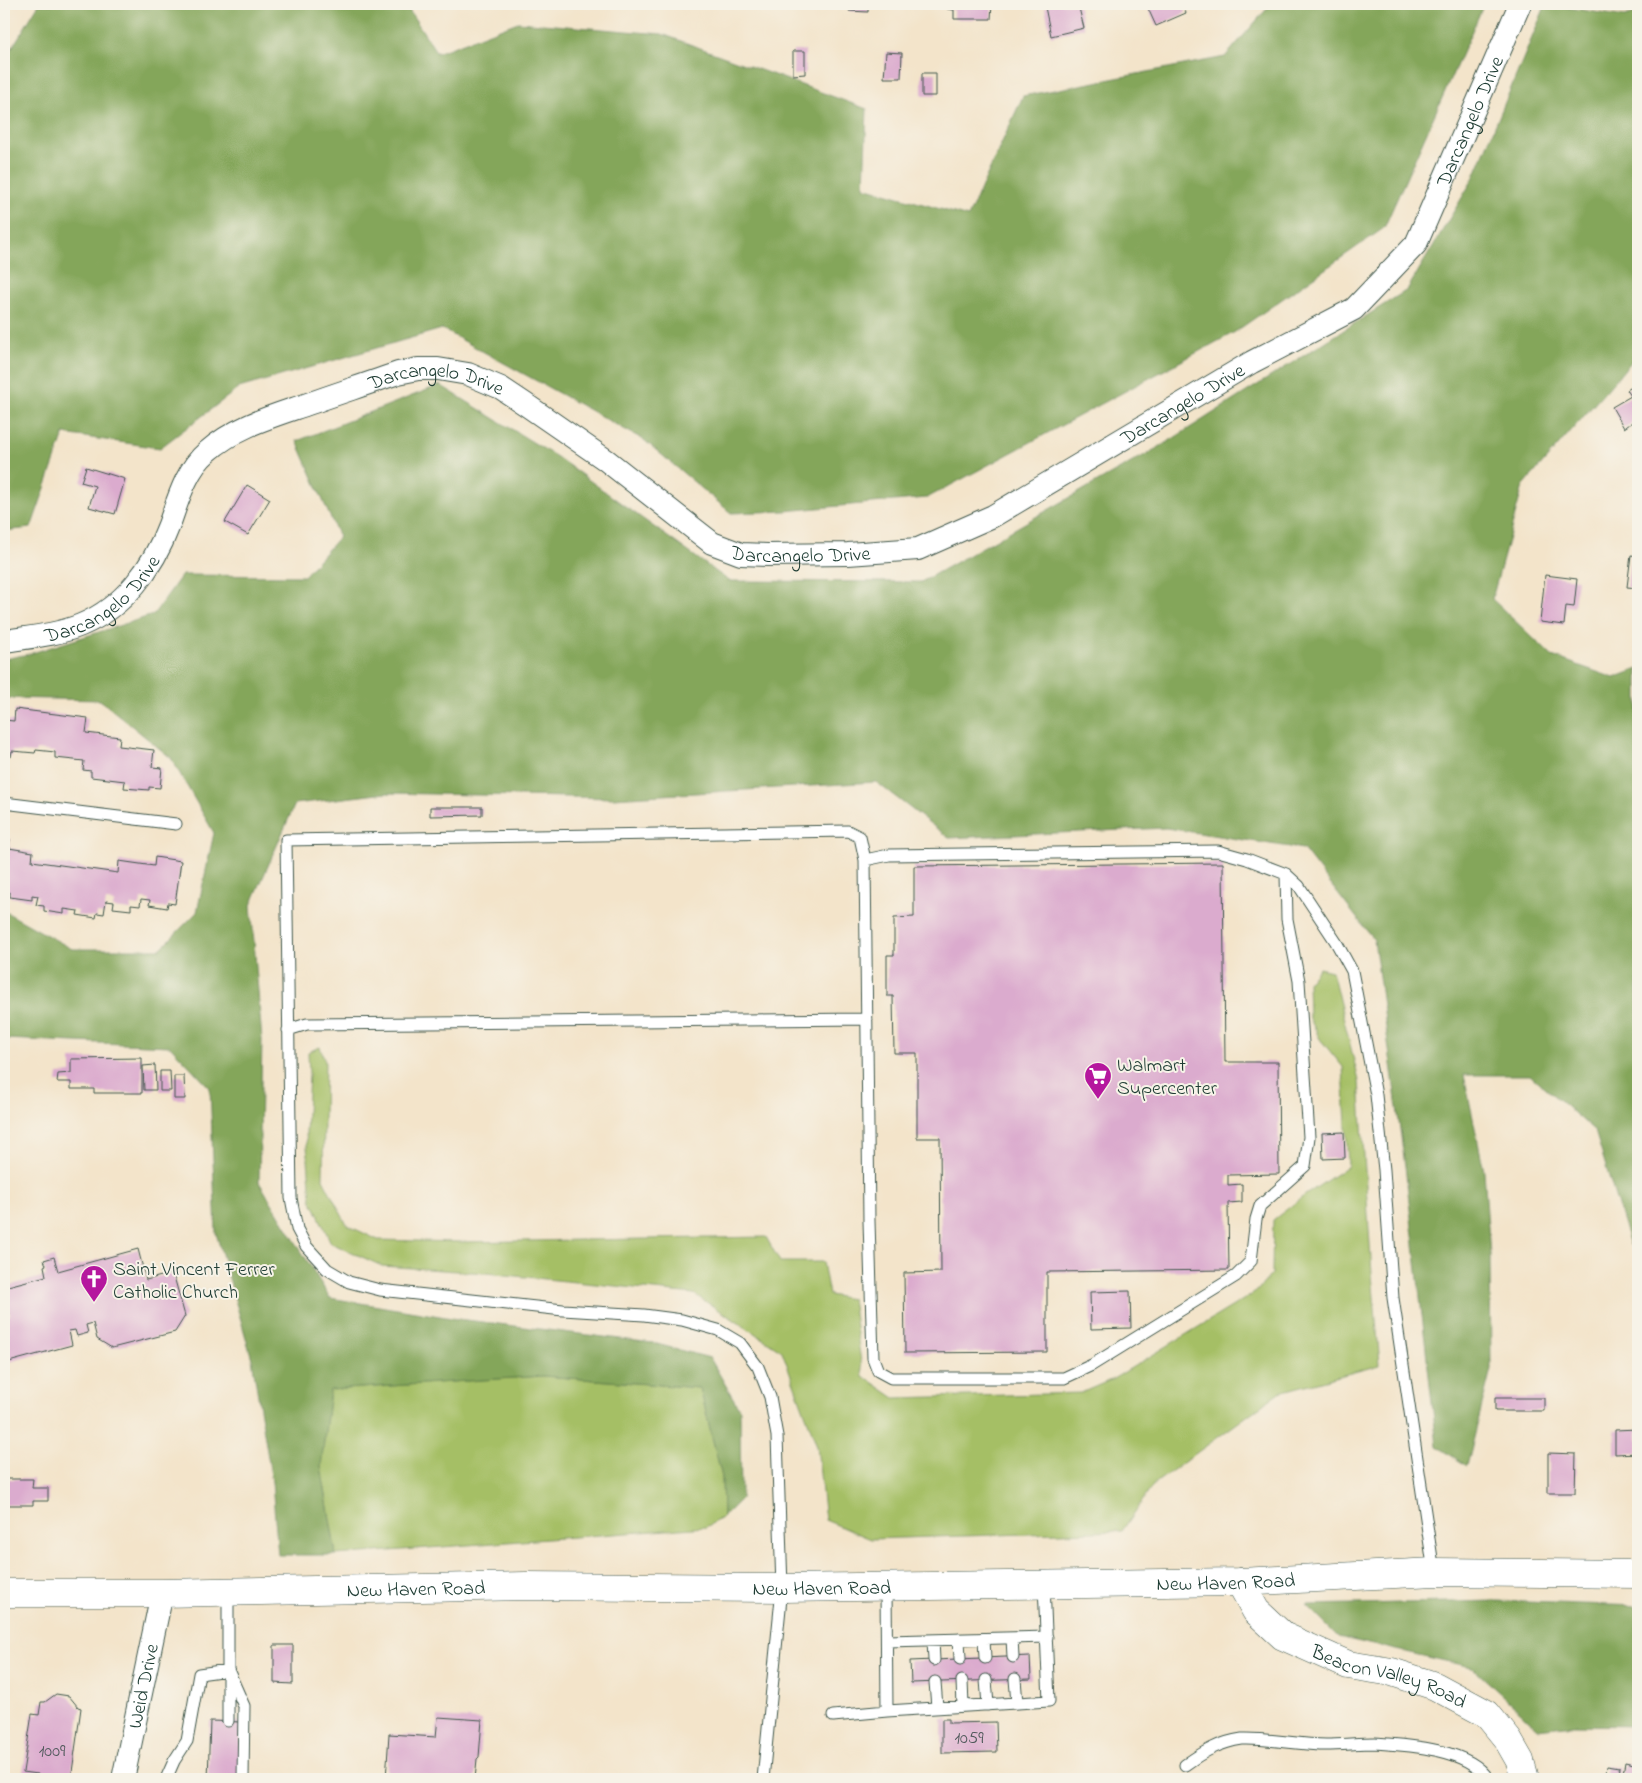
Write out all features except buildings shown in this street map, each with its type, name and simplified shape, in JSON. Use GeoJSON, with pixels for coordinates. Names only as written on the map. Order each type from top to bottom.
{"type":"FeatureCollection","features":[{"type":"Feature","properties":{"kind":"main road","name":"New Haven Road"},"geometry":{"type":"LineString","coordinates":[[4,1593],[162,1593],[526,1586],[782,1588],[1044,1585],[1240,1582],[1434,1572],[1638,1574]]}},
{"type":"Feature","properties":{"kind":"main road","name":"Beacon Valley Road"},"geometry":{"type":"LineString","coordinates":[[1240,1582],[1256,1611],[1283,1636],[1348,1665],[1392,1672],[1435,1686],[1487,1714],[1508,1740],[1520,1760],[1525,1779]]}},
{"type":"Feature","properties":{"kind":"street","name":"Darcangelo Drive"},"geometry":{"type":"LineString","coordinates":[[4,642],[60,631],[82,624],[105,611],[128,592],[139,581],[158,551],[194,466],[221,441],[250,424],[398,373],[418,369],[438,369],[468,374],[500,388],[606,460],[712,543],[741,554],[848,554],[918,549],[993,516],[1252,362],[1354,309],[1416,244],[1520,4]]}},
{"type":"Feature","properties":{"kind":"street","name":"Weid Drive"},"geometry":{"type":"LineString","coordinates":[[122,1779],[162,1593]]}},
{"type":"Feature","properties":{"kind":"lane"},"geometry":{"type":"LineString","coordinates":[[4,803],[176,824]]}},
{"type":"Feature","properties":{"kind":"lane"},"geometry":{"type":"LineString","coordinates":[[763,1779],[782,1588],[777,1436],[770,1397],[758,1367],[740,1343],[718,1330],[682,1320],[644,1315],[563,1310],[380,1290],[349,1282],[327,1269],[306,1246],[297,1229],[292,1206],[286,840],[848,831],[860,837],[865,860],[873,1358],[878,1371],[891,1378],[1064,1378],[1092,1365],[1236,1276],[1251,1261],[1256,1219],[1260,1206],[1305,1166],[1309,1137],[1300,980],[1287,919],[1286,874]]}},
{"type":"Feature","properties":{"kind":"lane"},"geometry":{"type":"LineString","coordinates":[[865,860],[889,855],[1218,851],[1247,859],[1286,874],[1299,886],[1336,942],[1352,971],[1376,1095],[1384,1170],[1393,1298],[1434,1572]]}},
{"type":"Feature","properties":{"kind":"lane"},"geometry":{"type":"LineString","coordinates":[[288,1030],[306,1024],[867,1020]]}},
{"type":"Feature","properties":{"kind":"lane"},"geometry":{"type":"LineString","coordinates":[[833,1716],[887,1710],[1049,1701],[1044,1585]]}},
{"type":"Feature","properties":{"kind":"lane"},"geometry":{"type":"LineString","coordinates":[[886,1587],[887,1710]]}},
{"type":"Feature","properties":{"kind":"lane"},"geometry":{"type":"LineString","coordinates":[[228,1592],[228,1721]]}},
{"type":"Feature","properties":{"kind":"lane"},"geometry":{"type":"LineString","coordinates":[[887,1641],[1047,1637]]}},
{"type":"Feature","properties":{"kind":"lane"},"geometry":{"type":"LineString","coordinates":[[1012,1638],[1013,1657]]}},
{"type":"Feature","properties":{"kind":"lane"},"geometry":{"type":"LineString","coordinates":[[984,1639],[985,1658]]}},
{"type":"Feature","properties":{"kind":"lane"},"geometry":{"type":"LineString","coordinates":[[933,1640],[934,1660]]}},
{"type":"Feature","properties":{"kind":"lane"},"geometry":{"type":"LineString","coordinates":[[959,1640],[960,1659]]}},
{"type":"Feature","properties":{"kind":"lane"},"geometry":{"type":"LineString","coordinates":[[166,1779],[174,1761],[187,1741],[199,1674],[228,1670]]}},
{"type":"Feature","properties":{"kind":"lane"},"geometry":{"type":"LineString","coordinates":[[228,1670],[244,1706],[243,1779]]}},
{"type":"Feature","properties":{"kind":"lane"},"geometry":{"type":"LineString","coordinates":[[1015,1679],[1017,1703]]}},
{"type":"Feature","properties":{"kind":"lane"},"geometry":{"type":"LineString","coordinates":[[986,1680],[988,1704]]}},
{"type":"Feature","properties":{"kind":"lane"},"geometry":{"type":"LineString","coordinates":[[962,1681],[963,1706]]}},
{"type":"Feature","properties":{"kind":"lane"},"geometry":{"type":"LineString","coordinates":[[936,1682],[937,1708]]}},
{"type":"Feature","properties":{"kind":"lane"},"geometry":{"type":"LineString","coordinates":[[1185,1765],[1203,1752],[1236,1740],[1251,1739],[1325,1745],[1374,1743],[1407,1746],[1449,1754],[1473,1764],[1488,1779]]}},
{"type":"Feature","properties":{"kind":"lane"},"geometry":{"type":"LineString","coordinates":[[172,1779],[174,1761]]}},
{"type":"Feature","properties":{"kind":"green space"},"geometry":{"type":"Polygon","coordinates":[[[39,4],[405,4],[437,53],[518,22],[662,34],[867,109],[864,187],[968,217],[1023,96],[1225,57],[1271,4],[1484,4],[1384,228],[1235,332],[927,498],[785,511],[731,513],[644,440],[442,329],[239,388],[160,448],[64,434],[31,528],[4,531],[4,61],[39,4]]]}},
{"type":"Feature","properties":{"kind":"green space"},"geometry":{"type":"Polygon","coordinates":[[[1546,4],[1625,17],[1638,12],[1638,354],[1523,486],[1492,599],[1552,656],[1614,678],[1638,669],[1638,1248],[1630,1245],[1595,1131],[1530,1075],[1464,1075],[1484,1171],[1490,1255],[1491,1369],[1467,1466],[1437,1446],[1405,1166],[1374,940],[1303,849],[1166,828],[949,838],[876,782],[613,798],[386,793],[295,804],[251,905],[262,1040],[259,1182],[330,1298],[458,1319],[653,1343],[710,1358],[740,1410],[741,1499],[723,1517],[722,1477],[700,1388],[543,1376],[330,1390],[321,1466],[336,1555],[278,1555],[272,1482],[252,1359],[216,1233],[210,1088],[170,1046],[4,1039],[4,911],[72,949],[160,949],[197,912],[214,833],[171,758],[100,700],[4,698],[4,659],[29,654],[153,615],[182,575],[304,576],[339,537],[297,441],[440,385],[557,457],[729,581],[921,582],[1166,443],[1407,290],[1473,179],[1546,4]]]}},
{"type":"Feature","properties":{"kind":"green space"},"geometry":{"type":"Polygon","coordinates":[[[1319,968],[1332,971],[1359,1081],[1380,1365],[1280,1392],[1154,1484],[1122,1531],[871,1539],[825,1520],[817,1446],[782,1351],[694,1294],[486,1273],[382,1266],[331,1243],[311,1199],[306,1133],[309,1074],[308,1052],[320,1047],[325,1061],[323,1179],[347,1225],[378,1240],[461,1242],[766,1237],[780,1262],[823,1262],[829,1295],[852,1299],[863,1376],[895,1398],[1081,1393],[1113,1379],[1256,1292],[1272,1274],[1273,1220],[1348,1166],[1343,1067],[1320,1039],[1309,1017],[1308,982],[1319,968]]]}},
{"type":"Feature","properties":{"kind":"green space"},"geometry":{"type":"Polygon","coordinates":[[[543,1376],[700,1388],[722,1477],[723,1517],[706,1527],[336,1555],[321,1466],[330,1390],[543,1376]]]}},
{"type":"Feature","properties":{"kind":"green space"},"geometry":{"type":"Polygon","coordinates":[[[1497,1601],[1638,1606],[1638,1726],[1573,1725],[1538,1729],[1472,1667],[1338,1637],[1306,1605],[1497,1601]]]}},
{"type":"Feature","properties":{"kind":"place","name":"Walmart Supercenter"},"geometry":{"type":"Point","coordinates":[1098,1100]}},
{"type":"Feature","properties":{"kind":"place","name":"Saint Vincent Ferrer Catholic Church"},"geometry":{"type":"Point","coordinates":[94,1303]}}]}
